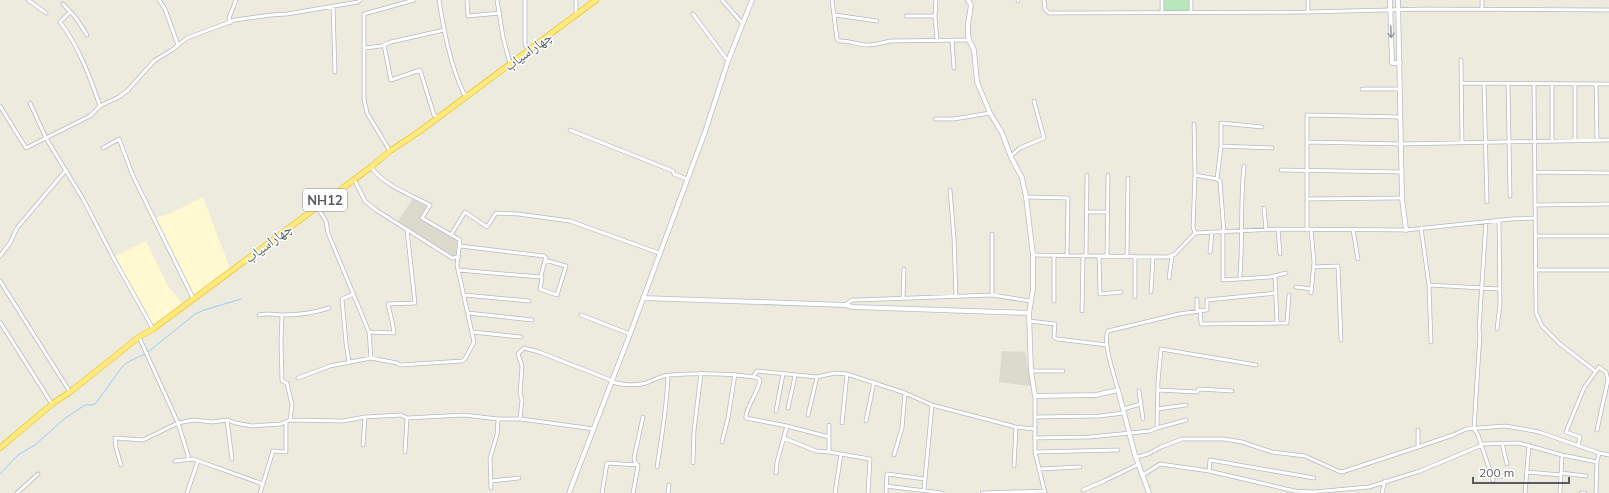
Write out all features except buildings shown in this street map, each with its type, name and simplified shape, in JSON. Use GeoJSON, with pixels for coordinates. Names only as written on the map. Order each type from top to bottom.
{"type":"FeatureCollection","features":[{"type":"Feature","properties":{"kind":"highway","name":"چهاراسیاب"},"geometry":{"type":"LineString","coordinates":[[0,448],[52,404],[70,392],[139,337],[153,329],[354,180],[390,151],[468,96],[596,0]]}},
{"type":"Feature","properties":{"kind":"street"},"geometry":{"type":"LineString","coordinates":[[28,0],[46,13]]}},
{"type":"Feature","properties":{"kind":"street"},"geometry":{"type":"LineString","coordinates":[[159,0],[165,9],[178,45]]}},
{"type":"Feature","properties":{"kind":"street"},"geometry":{"type":"LineString","coordinates":[[230,23],[229,18],[236,0]]}},
{"type":"Feature","properties":{"kind":"street"},"geometry":{"type":"LineString","coordinates":[[0,106],[26,148],[90,116],[100,106],[119,97],[128,90],[154,60],[187,38],[249,18],[287,14],[358,2],[360,0]]}},
{"type":"Feature","properties":{"kind":"street"},"geometry":{"type":"LineString","coordinates":[[390,151],[367,113],[364,99],[364,14],[414,0]]}},
{"type":"Feature","properties":{"kind":"street"},"geometry":{"type":"LineString","coordinates":[[439,0],[444,30],[455,73],[464,94],[468,96]]}},
{"type":"Feature","properties":{"kind":"street"},"geometry":{"type":"LineString","coordinates":[[467,0],[468,16],[500,13]]}},
{"type":"Feature","properties":{"kind":"street"},"geometry":{"type":"LineString","coordinates":[[497,0],[503,38],[510,64]]}},
{"type":"Feature","properties":{"kind":"street"},"geometry":{"type":"LineString","coordinates":[[525,0],[525,44],[529,51]]}},
{"type":"Feature","properties":{"kind":"street"},"geometry":{"type":"LineString","coordinates":[[576,0],[577,15]]}},
{"type":"Feature","properties":{"kind":"street"},"geometry":{"type":"LineString","coordinates":[[722,0],[742,23]]}},
{"type":"Feature","properties":{"kind":"street"},"geometry":{"type":"LineString","coordinates":[[569,493],[705,132],[728,61],[752,0]]}},
{"type":"Feature","properties":{"kind":"street"},"geometry":{"type":"LineString","coordinates":[[832,0],[837,39],[839,41],[847,40],[866,45],[881,44],[890,41],[969,40]]}},
{"type":"Feature","properties":{"kind":"street"},"geometry":{"type":"LineString","coordinates":[[936,0],[935,16],[937,41]]}},
{"type":"Feature","properties":{"kind":"street"},"geometry":{"type":"LineString","coordinates":[[968,0],[971,4],[968,24],[969,40],[974,50],[977,82],[990,113],[1002,133],[1022,178],[1026,197],[1032,255],[1033,289],[1030,301],[1029,321],[1031,371],[1035,396],[1034,438],[1035,452],[1045,492],[982,493]]}},
{"type":"Feature","properties":{"kind":"street"},"geometry":{"type":"LineString","coordinates":[[1044,0],[1045,9],[1049,13],[1308,12],[1398,9],[1609,10]]}},
{"type":"Feature","properties":{"kind":"street"},"geometry":{"type":"LineString","coordinates":[[1162,0],[1162,12]]}},
{"type":"Feature","properties":{"kind":"street"},"geometry":{"type":"LineString","coordinates":[[1191,0],[1191,13]]}},
{"type":"Feature","properties":{"kind":"street"},"geometry":{"type":"LineString","coordinates":[[1308,0],[1308,12]]}},
{"type":"Feature","properties":{"kind":"street"},"geometry":{"type":"LineString","coordinates":[[1390,0],[1392,63],[1400,63]]}},
{"type":"Feature","properties":{"kind":"street"},"geometry":{"type":"LineString","coordinates":[[1398,0],[1402,198],[1406,230]]}},
{"type":"Feature","properties":{"kind":"street"},"geometry":{"type":"LineString","coordinates":[[1482,0],[1482,9]]}},
{"type":"Feature","properties":{"kind":"street"},"geometry":{"type":"LineString","coordinates":[[63,4],[87,35]]}},
{"type":"Feature","properties":{"kind":"street"},"geometry":{"type":"LineString","coordinates":[[332,6],[335,72]]}},
{"type":"Feature","properties":{"kind":"street"},"geometry":{"type":"LineString","coordinates":[[70,12],[60,22],[71,37],[79,52],[100,106]]}},
{"type":"Feature","properties":{"kind":"street"},"geometry":{"type":"LineString","coordinates":[[693,14],[728,61]]}},
{"type":"Feature","properties":{"kind":"street"},"geometry":{"type":"LineString","coordinates":[[835,15],[877,21]]}},
{"type":"Feature","properties":{"kind":"street"},"geometry":{"type":"LineString","coordinates":[[906,16],[935,16]]}},
{"type":"Feature","properties":{"kind":"street"},"geometry":{"type":"LineString","coordinates":[[365,48],[384,45],[391,42],[444,30]]}},
{"type":"Feature","properties":{"kind":"street"},"geometry":{"type":"LineString","coordinates":[[952,41],[954,68]]}},
{"type":"Feature","properties":{"kind":"street"},"geometry":{"type":"LineString","coordinates":[[384,45],[391,80],[420,70],[434,114],[437,117]]}},
{"type":"Feature","properties":{"kind":"street"},"geometry":{"type":"LineString","coordinates":[[1461,60],[1462,143]]}},
{"type":"Feature","properties":{"kind":"street"},"geometry":{"type":"LineString","coordinates":[[1461,83],[1609,84]]}},
{"type":"Feature","properties":{"kind":"street"},"geometry":{"type":"LineString","coordinates":[[1484,83],[1487,202]]}},
{"type":"Feature","properties":{"kind":"street"},"geometry":{"type":"LineString","coordinates":[[1508,83],[1510,196]]}},
{"type":"Feature","properties":{"kind":"street"},"geometry":{"type":"LineString","coordinates":[[1534,83],[1536,313],[1542,326],[1560,344],[1595,371]]}},
{"type":"Feature","properties":{"kind":"street"},"geometry":{"type":"LineString","coordinates":[[1552,83],[1552,141]]}},
{"type":"Feature","properties":{"kind":"street"},"geometry":{"type":"LineString","coordinates":[[1575,84],[1575,141]]}},
{"type":"Feature","properties":{"kind":"street"},"geometry":{"type":"LineString","coordinates":[[1596,84],[1597,140]]}},
{"type":"Feature","properties":{"kind":"street"},"geometry":{"type":"LineString","coordinates":[[1362,89],[1400,88]]}},
{"type":"Feature","properties":{"kind":"street"},"geometry":{"type":"LineString","coordinates":[[1011,156],[1020,148],[1044,138],[1034,101]]}},
{"type":"Feature","properties":{"kind":"street"},"geometry":{"type":"LineString","coordinates":[[30,103],[46,138],[66,170],[153,329]]}},
{"type":"Feature","properties":{"kind":"street"},"geometry":{"type":"LineString","coordinates":[[935,119],[954,119],[990,113]]}},
{"type":"Feature","properties":{"kind":"street"},"geometry":{"type":"LineString","coordinates":[[1311,293],[1313,267],[1307,199],[1307,115],[1400,117]]}},
{"type":"Feature","properties":{"kind":"street"},"geometry":{"type":"LineString","coordinates":[[1262,126],[1220,123],[1221,146],[1217,179],[1220,181],[1224,232],[1223,280],[1275,276],[1286,273]]}},
{"type":"Feature","properties":{"kind":"street"},"geometry":{"type":"LineString","coordinates":[[1194,124],[1195,175],[1193,227],[1195,233]]}},
{"type":"Feature","properties":{"kind":"street"},"geometry":{"type":"LineString","coordinates":[[570,130],[673,171],[674,174],[687,179]]}},
{"type":"Feature","properties":{"kind":"street"},"geometry":{"type":"LineString","coordinates":[[103,148],[119,139],[133,176],[193,298]]}},
{"type":"Feature","properties":{"kind":"street"},"geometry":{"type":"LineString","coordinates":[[1307,142],[1401,144],[1609,140]]}},
{"type":"Feature","properties":{"kind":"street"},"geometry":{"type":"LineString","coordinates":[[1221,146],[1272,148]]}},
{"type":"Feature","properties":{"kind":"street"},"geometry":{"type":"LineString","coordinates":[[1240,276],[1242,231],[1241,192],[1244,166]]}},
{"type":"Feature","properties":{"kind":"street"},"geometry":{"type":"LineString","coordinates":[[298,378],[330,366],[371,358],[397,363],[400,365],[462,361],[465,360],[474,342],[457,265],[460,240],[422,218],[430,205],[390,185],[375,173],[371,167]]}},
{"type":"Feature","properties":{"kind":"street"},"geometry":{"type":"LineString","coordinates":[[0,255],[10,243],[17,228],[66,170]]}},
{"type":"Feature","properties":{"kind":"street"},"geometry":{"type":"LineString","coordinates":[[1281,170],[1402,172]]}},
{"type":"Feature","properties":{"kind":"street"},"geometry":{"type":"LineString","coordinates":[[1535,172],[1609,173]]}},
{"type":"Feature","properties":{"kind":"street"},"geometry":{"type":"LineString","coordinates":[[1082,311],[1087,212],[1087,175]]}},
{"type":"Feature","properties":{"kind":"street"},"geometry":{"type":"LineString","coordinates":[[1107,256],[1108,175]]}},
{"type":"Feature","properties":{"kind":"street"},"geometry":{"type":"LineString","coordinates":[[1195,175],[1217,179]]}},
{"type":"Feature","properties":{"kind":"street"},"geometry":{"type":"LineString","coordinates":[[1127,256],[1128,178]]}},
{"type":"Feature","properties":{"kind":"street"},"geometry":{"type":"LineString","coordinates":[[354,180],[365,201],[376,210],[452,258],[459,257]]}},
{"type":"Feature","properties":{"kind":"street"},"geometry":{"type":"LineString","coordinates":[[950,190],[954,238],[956,296]]}},
{"type":"Feature","properties":{"kind":"street"},"geometry":{"type":"LineString","coordinates":[[1026,197],[1068,198],[1067,255]]}},
{"type":"Feature","properties":{"kind":"street"},"geometry":{"type":"LineString","coordinates":[[1307,199],[1402,198]]}},
{"type":"Feature","properties":{"kind":"street"},"geometry":{"type":"LineString","coordinates":[[1535,204],[1609,204]]}},
{"type":"Feature","properties":{"kind":"street"},"geometry":{"type":"LineString","coordinates":[[317,207],[326,221],[328,233],[369,332],[371,358]]}},
{"type":"Feature","properties":{"kind":"street"},"geometry":{"type":"LineString","coordinates":[[1264,208],[1266,230]]}},
{"type":"Feature","properties":{"kind":"street"},"geometry":{"type":"LineString","coordinates":[[451,235],[465,212],[487,227],[496,213],[518,214],[570,221],[660,253]]}},
{"type":"Feature","properties":{"kind":"street"},"geometry":{"type":"LineString","coordinates":[[1087,212],[1107,212]]}},
{"type":"Feature","properties":{"kind":"street"},"geometry":{"type":"LineString","coordinates":[[1169,278],[1172,256],[1195,233],[1278,229],[1406,230],[1499,220],[1535,218]]}},
{"type":"Feature","properties":{"kind":"street"},"geometry":{"type":"LineString","coordinates":[[1497,329],[1500,306],[1499,220]]}},
{"type":"Feature","properties":{"kind":"street"},"geometry":{"type":"LineString","coordinates":[[1486,222],[1474,429],[1482,444],[1493,478],[1513,475]]}},
{"type":"Feature","properties":{"kind":"street"},"geometry":{"type":"LineString","coordinates":[[1421,228],[1429,285],[1431,342]]}},
{"type":"Feature","properties":{"kind":"street"},"geometry":{"type":"LineString","coordinates":[[1278,229],[1280,254]]}},
{"type":"Feature","properties":{"kind":"street"},"geometry":{"type":"LineString","coordinates":[[369,332],[394,333],[393,320],[390,316],[388,304],[415,303],[407,230]]}},
{"type":"Feature","properties":{"kind":"street"},"geometry":{"type":"LineString","coordinates":[[1353,230],[1358,259]]}},
{"type":"Feature","properties":{"kind":"street"},"geometry":{"type":"LineString","coordinates":[[1210,252],[1212,232]]}},
{"type":"Feature","properties":{"kind":"street"},"geometry":{"type":"LineString","coordinates":[[992,234],[992,295]]}},
{"type":"Feature","properties":{"kind":"street"},"geometry":{"type":"LineString","coordinates":[[1536,236],[1609,236]]}},
{"type":"Feature","properties":{"kind":"street"},"geometry":{"type":"LineString","coordinates":[[460,246],[544,256],[545,260],[566,266],[557,295],[540,289],[545,260]]}},
{"type":"Feature","properties":{"kind":"street"},"geometry":{"type":"LineString","coordinates":[[1032,255],[1172,256]]}},
{"type":"Feature","properties":{"kind":"street"},"geometry":{"type":"LineString","coordinates":[[1054,255],[1054,301]]}},
{"type":"Feature","properties":{"kind":"street"},"geometry":{"type":"LineString","coordinates":[[1099,256],[1100,294],[1121,292]]}},
{"type":"Feature","properties":{"kind":"street"},"geometry":{"type":"LineString","coordinates":[[1135,256],[1136,297]]}},
{"type":"Feature","properties":{"kind":"street"},"geometry":{"type":"LineString","coordinates":[[1151,292],[1153,257]]}},
{"type":"Feature","properties":{"kind":"street"},"geometry":{"type":"LineString","coordinates":[[1313,267],[1338,266],[1341,340]]}},
{"type":"Feature","properties":{"kind":"street"},"geometry":{"type":"LineString","coordinates":[[903,298],[904,269]]}},
{"type":"Feature","properties":{"kind":"street"},"geometry":{"type":"LineString","coordinates":[[458,270],[541,277]]}},
{"type":"Feature","properties":{"kind":"street"},"geometry":{"type":"LineString","coordinates":[[1536,270],[1609,270]]}},
{"type":"Feature","properties":{"kind":"street"},"geometry":{"type":"LineString","coordinates":[[1275,276],[1277,323]]}},
{"type":"Feature","properties":{"kind":"street"},"geometry":{"type":"LineString","coordinates":[[0,281],[70,392]]}},
{"type":"Feature","properties":{"kind":"street"},"geometry":{"type":"LineString","coordinates":[[1429,285],[1500,289]]}},
{"type":"Feature","properties":{"kind":"street"},"geometry":{"type":"LineString","coordinates":[[1296,288],[1312,289]]}},
{"type":"Feature","properties":{"kind":"street"},"geometry":{"type":"LineString","coordinates":[[1149,493],[1136,457],[1123,411],[1107,345],[1106,334],[1108,331],[1207,310],[1207,300],[1276,293]]}},
{"type":"Feature","properties":{"kind":"street"},"geometry":{"type":"LineString","coordinates":[[349,362],[342,300],[354,294]]}},
{"type":"Feature","properties":{"kind":"street"},"geometry":{"type":"LineString","coordinates":[[464,295],[529,301]]}},
{"type":"Feature","properties":{"kind":"street"},"geometry":{"type":"LineString","coordinates":[[845,305],[852,300],[992,295],[1030,301]]}},
{"type":"Feature","properties":{"kind":"street"},"geometry":{"type":"LineString","coordinates":[[1197,299],[1201,324],[1277,323],[1288,322],[1289,295]]}},
{"type":"Feature","properties":{"kind":"street"},"geometry":{"type":"LineString","coordinates":[[643,298],[1029,313]]}},
{"type":"Feature","properties":{"kind":"street"},"geometry":{"type":"LineString","coordinates":[[259,315],[282,315],[315,312],[329,308]]}},
{"type":"Feature","properties":{"kind":"street"},"geometry":{"type":"LineString","coordinates":[[468,313],[532,320]]}},
{"type":"Feature","properties":{"kind":"street"},"geometry":{"type":"LineString","coordinates":[[260,493],[273,451],[286,452],[288,421],[292,405],[287,383],[282,381],[282,315]]}},
{"type":"Feature","properties":{"kind":"street"},"geometry":{"type":"LineString","coordinates":[[581,315],[630,334]]}},
{"type":"Feature","properties":{"kind":"street"},"geometry":{"type":"LineString","coordinates":[[1029,321],[1055,324],[1054,337],[1057,339],[1107,345]]}},
{"type":"Feature","properties":{"kind":"street"},"geometry":{"type":"LineString","coordinates":[[0,322],[52,404]]}},
{"type":"Feature","properties":{"kind":"street"},"geometry":{"type":"LineString","coordinates":[[472,332],[521,337]]}},
{"type":"Feature","properties":{"kind":"street"},"geometry":{"type":"LineString","coordinates":[[139,337],[178,423],[188,455],[188,460]]}},
{"type":"Feature","properties":{"kind":"street"},"geometry":{"type":"LineString","coordinates":[[520,419],[522,400],[520,394],[522,366],[518,354],[524,348],[539,352],[612,382],[630,385],[644,384],[668,375],[701,373],[735,374],[758,378],[760,380],[760,384],[745,416],[746,418],[787,426],[829,437]]}},
{"type":"Feature","properties":{"kind":"street"},"geometry":{"type":"LineString","coordinates":[[1157,428],[1161,349],[1256,365]]}},
{"type":"Feature","properties":{"kind":"street"},"geometry":{"type":"LineString","coordinates":[[1578,446],[1580,437],[1566,432],[1581,394],[1599,367],[1602,368],[1607,375],[1608,380],[1597,430]]}},
{"type":"Feature","properties":{"kind":"street"},"geometry":{"type":"LineString","coordinates":[[753,377],[758,371],[795,376],[817,377],[835,373],[847,374],[905,393],[932,405],[1016,427],[1034,429]]}},
{"type":"Feature","properties":{"kind":"street"},"geometry":{"type":"LineString","coordinates":[[1031,371],[1062,371]]}},
{"type":"Feature","properties":{"kind":"street"},"geometry":{"type":"LineString","coordinates":[[692,463],[701,373]]}},
{"type":"Feature","properties":{"kind":"street"},"geometry":{"type":"LineString","coordinates":[[722,442],[728,418],[735,374]]}},
{"type":"Feature","properties":{"kind":"street"},"geometry":{"type":"LineString","coordinates":[[776,411],[783,374]]}},
{"type":"Feature","properties":{"kind":"street"},"geometry":{"type":"LineString","coordinates":[[842,423],[847,374]]}},
{"type":"Feature","properties":{"kind":"street"},"geometry":{"type":"LineString","coordinates":[[657,467],[665,416],[668,375]]}},
{"type":"Feature","properties":{"kind":"street"},"geometry":{"type":"LineString","coordinates":[[788,408],[795,376]]}},
{"type":"Feature","properties":{"kind":"street"},"geometry":{"type":"LineString","coordinates":[[808,415],[817,377]]}},
{"type":"Feature","properties":{"kind":"street"},"geometry":{"type":"LineString","coordinates":[[866,421],[874,382]]}},
{"type":"Feature","properties":{"kind":"street"},"geometry":{"type":"LineString","coordinates":[[1158,390],[1180,392],[1197,392],[1199,389],[1232,391]]}},
{"type":"Feature","properties":{"kind":"street"},"geometry":{"type":"LineString","coordinates":[[1035,396],[1096,395],[1118,390]]}},
{"type":"Feature","properties":{"kind":"street"},"geometry":{"type":"LineString","coordinates":[[1139,391],[1143,419]]}},
{"type":"Feature","properties":{"kind":"street"},"geometry":{"type":"LineString","coordinates":[[894,455],[902,428],[905,393]]}},
{"type":"Feature","properties":{"kind":"street"},"geometry":{"type":"LineString","coordinates":[[1035,417],[1099,416],[1123,411],[1141,404]]}},
{"type":"Feature","properties":{"kind":"street"},"geometry":{"type":"LineString","coordinates":[[924,490],[932,405]]}},
{"type":"Feature","properties":{"kind":"street"},"geometry":{"type":"LineString","coordinates":[[1158,409],[1186,405]]}},
{"type":"Feature","properties":{"kind":"street"},"geometry":{"type":"LineString","coordinates":[[121,465],[115,438],[143,440],[178,423],[194,420],[212,422],[227,420],[236,424],[252,426],[281,424],[288,421],[343,421],[365,417],[401,415],[407,418],[464,415],[498,419],[520,419],[594,429]]}},
{"type":"Feature","properties":{"kind":"street"},"geometry":{"type":"LineString","coordinates":[[363,444],[365,417]]}},
{"type":"Feature","properties":{"kind":"street"},"geometry":{"type":"LineString","coordinates":[[633,493],[638,465],[634,458],[643,417]]}},
{"type":"Feature","properties":{"kind":"street"},"geometry":{"type":"LineString","coordinates":[[405,452],[407,418]]}},
{"type":"Feature","properties":{"kind":"street"},"geometry":{"type":"LineString","coordinates":[[491,488],[490,458],[497,435],[498,419]]}},
{"type":"Feature","properties":{"kind":"street"},"geometry":{"type":"LineString","coordinates":[[227,420],[232,459]]}},
{"type":"Feature","properties":{"kind":"street"},"geometry":{"type":"LineString","coordinates":[[1034,438],[1090,437],[1150,431],[1186,420]]}},
{"type":"Feature","properties":{"kind":"street"},"geometry":{"type":"LineString","coordinates":[[829,425],[829,452]]}},
{"type":"Feature","properties":{"kind":"street"},"geometry":{"type":"LineString","coordinates":[[776,473],[787,426]]}},
{"type":"Feature","properties":{"kind":"street"},"geometry":{"type":"LineString","coordinates":[[1136,457],[1148,454],[1182,439],[1224,439],[1242,442],[1272,452],[1305,456],[1342,472],[1453,435],[1466,429],[1505,426],[1524,429],[1609,455]]}},
{"type":"Feature","properties":{"kind":"street"},"geometry":{"type":"LineString","coordinates":[[1014,466],[1016,427]]}},
{"type":"Feature","properties":{"kind":"street"},"geometry":{"type":"LineString","coordinates":[[1418,430],[1418,447]]}},
{"type":"Feature","properties":{"kind":"street"},"geometry":{"type":"LineString","coordinates":[[784,438],[816,451],[870,459],[868,493]]}},
{"type":"Feature","properties":{"kind":"street"},"geometry":{"type":"LineString","coordinates":[[1502,443],[1507,464]]}},
{"type":"Feature","properties":{"kind":"street"},"geometry":{"type":"LineString","coordinates":[[1142,475],[1160,464],[1209,472],[1287,490],[1331,492],[1356,489],[1420,471],[1482,444],[1519,443],[1562,455],[1596,462]]}},
{"type":"Feature","properties":{"kind":"street"},"geometry":{"type":"LineString","coordinates":[[1525,493],[1529,445]]}},
{"type":"Feature","properties":{"kind":"street"},"geometry":{"type":"LineString","coordinates":[[1035,452],[1118,450]]}},
{"type":"Feature","properties":{"kind":"street"},"geometry":{"type":"LineString","coordinates":[[1596,493],[1596,462],[1599,453]]}},
{"type":"Feature","properties":{"kind":"street"},"geometry":{"type":"LineString","coordinates":[[835,493],[841,454]]}},
{"type":"Feature","properties":{"kind":"street"},"geometry":{"type":"LineString","coordinates":[[1560,493],[1562,455]]}},
{"type":"Feature","properties":{"kind":"street"},"geometry":{"type":"LineString","coordinates":[[175,461],[193,459],[263,484]]}},
{"type":"Feature","properties":{"kind":"street"},"geometry":{"type":"LineString","coordinates":[[1209,472],[1210,460],[1314,478]]}},
{"type":"Feature","properties":{"kind":"street"},"geometry":{"type":"LineString","coordinates":[[187,493],[198,461]]}},
{"type":"Feature","properties":{"kind":"street"},"geometry":{"type":"LineString","coordinates":[[602,493],[607,462],[638,465]]}},
{"type":"Feature","properties":{"kind":"street"},"geometry":{"type":"LineString","coordinates":[[1082,490],[1139,464]]}},
{"type":"Feature","properties":{"kind":"street"},"geometry":{"type":"LineString","coordinates":[[1039,469],[1080,467]]}},
{"type":"Feature","properties":{"kind":"street"},"geometry":{"type":"LineString","coordinates":[[1527,472],[1586,476]]}},
{"type":"Feature","properties":{"kind":"street"},"geometry":{"type":"LineString","coordinates":[[17,493],[38,474]]}},
{"type":"Feature","properties":{"kind":"street"},"geometry":{"type":"LineString","coordinates":[[886,493],[887,474],[925,479]]}},
{"type":"Feature","properties":{"kind":"street"},"geometry":{"type":"LineString","coordinates":[[491,481],[519,478]]}},
{"type":"Feature","properties":{"kind":"street"},"geometry":{"type":"LineString","coordinates":[[1382,493],[1385,482]]}},
{"type":"Feature","properties":{"kind":"street"},"geometry":{"type":"LineString","coordinates":[[668,493],[669,485]]}},
{"type":"Feature","properties":{"kind":"street"},"geometry":{"type":"LineString","coordinates":[[886,486],[942,493]]}},
{"type":"Feature","properties":{"kind":"shaded area"},"geometry":{"type":"Polygon","coordinates":[[[203,197],[231,271],[193,298],[153,219],[171,213],[203,197]]]}},
{"type":"Feature","properties":{"kind":"shaded area"},"geometry":{"type":"Polygon","coordinates":[[[414,197],[427,205],[421,215],[447,232],[458,236],[455,258],[398,221],[414,197]]]}},
{"type":"Feature","properties":{"kind":"shaded area"},"geometry":{"type":"Polygon","coordinates":[[[146,241],[168,286],[183,305],[153,329],[113,257],[146,241]]]}},
{"type":"Feature","properties":{"kind":"shaded area"},"geometry":{"type":"Polygon","coordinates":[[[1002,351],[1025,352],[1031,386],[999,382],[1002,351]]]}},
{"type":"Feature","properties":{"kind":"green space"},"geometry":{"type":"Polygon","coordinates":[[[1161,0],[1191,0],[1191,13],[1162,12],[1161,0]]]}},
{"type":"Feature","properties":{"kind":"waterway"},"geometry":{"type":"LineString","coordinates":[[148,352],[195,314],[241,299]]}},
{"type":"Feature","properties":{"kind":"waterway"},"geometry":{"type":"LineString","coordinates":[[0,474],[18,455],[35,445],[64,419],[85,405],[93,405],[96,403],[122,367],[128,362],[145,354]]}}]}
